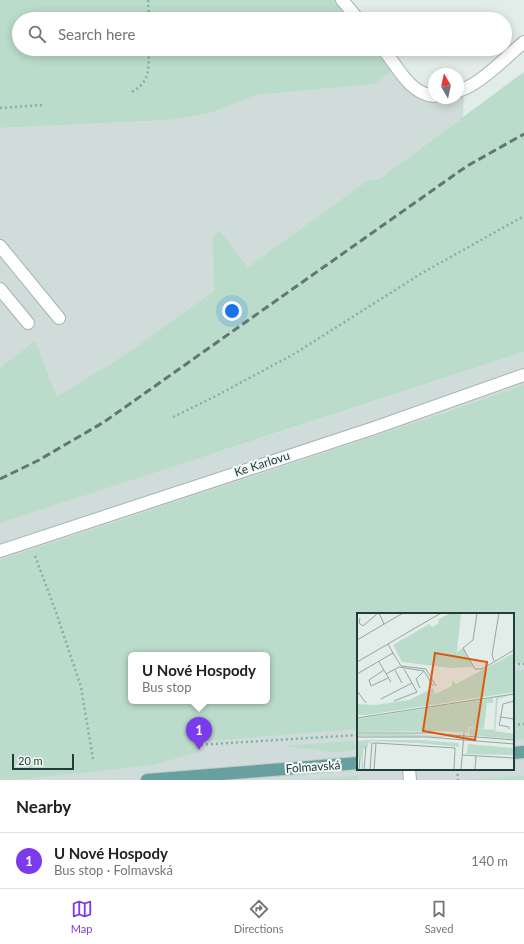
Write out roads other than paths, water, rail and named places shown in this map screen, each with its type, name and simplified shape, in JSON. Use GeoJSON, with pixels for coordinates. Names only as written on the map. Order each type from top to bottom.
{"type":"FeatureCollection","features":[{"type":"Feature","properties":{"kind":"main road"},"geometry":{"type":"LineString","coordinates":[[514,753],[524,752]]}},
{"type":"Feature","properties":{"kind":"main road","name":"Folmavská"},"geometry":{"type":"LineString","coordinates":[[148,780],[357,763]]}},
{"type":"Feature","properties":{"kind":"street"},"geometry":{"type":"LineString","coordinates":[[342,0],[352,12]]}},
{"type":"Feature","properties":{"kind":"street"},"geometry":{"type":"LineString","coordinates":[[512,52],[524,42]]}},
{"type":"Feature","properties":{"kind":"street"},"geometry":{"type":"LineString","coordinates":[[388,56],[396,69],[411,84],[421,92],[428,94]]}},
{"type":"Feature","properties":{"kind":"street"},"geometry":{"type":"LineString","coordinates":[[464,90],[484,76],[508,56]]}},
{"type":"Feature","properties":{"kind":"street"},"geometry":{"type":"LineString","coordinates":[[0,246],[59,318]]}},
{"type":"Feature","properties":{"kind":"street"},"geometry":{"type":"LineString","coordinates":[[0,289],[28,323]]}},
{"type":"Feature","properties":{"kind":"street","name":"Ke Karlovu"},"geometry":{"type":"LineString","coordinates":[[0,550],[374,428],[524,376]]}},
{"type":"Feature","properties":{"kind":"street"},"geometry":{"type":"LineString","coordinates":[[409,770],[410,780]]}},
{"type":"Feature","properties":{"kind":"railway"},"geometry":{"type":"LineString","coordinates":[[0,479],[39,460],[104,422],[467,166],[524,134]]}},
{"type":"Feature","properties":{"kind":"place","name":"U Nové Hospody"},"geometry":{"type":"Point","coordinates":[199,750]}}]}
